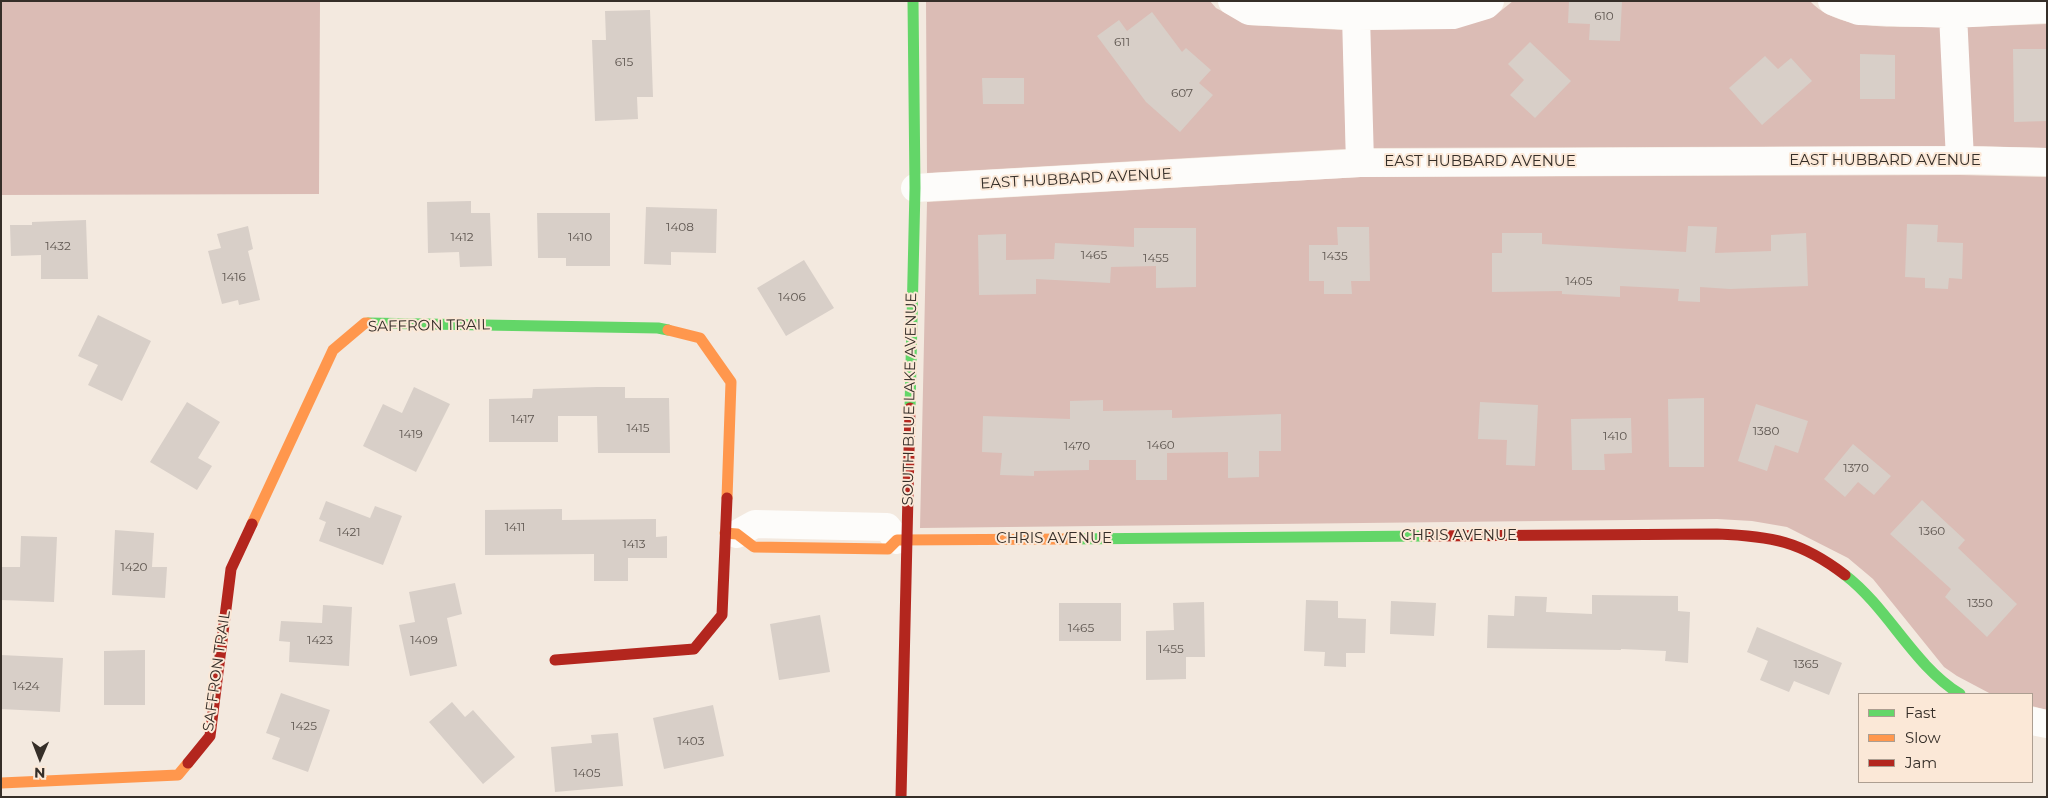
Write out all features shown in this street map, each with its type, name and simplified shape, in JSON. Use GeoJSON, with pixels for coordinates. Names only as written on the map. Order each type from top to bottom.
{"type":"FeatureCollection","features":[{"type":"Feature","properties":{"kind":"street","name":"SOUTH BLUE LAKE AVENUE"},"geometry":{"type":"LineString","coordinates":[[902,797],[902,540],[915,188],[913,1]]}},
{"type":"Feature","properties":{"kind":"street"},"geometry":{"type":"LineString","coordinates":[[1232,1],[1249,11],[1356,16],[1453,15],[1490,1]]}},
{"type":"Feature","properties":{"kind":"street"},"geometry":{"type":"LineString","coordinates":[[1832,1],[1859,11],[1953,14],[2047,9]]}},
{"type":"Feature","properties":{"kind":"street"},"geometry":{"type":"LineString","coordinates":[[1953,14],[1960,160]]}},
{"type":"Feature","properties":{"kind":"street"},"geometry":{"type":"LineString","coordinates":[[1356,16],[1360,162]]}},
{"type":"Feature","properties":{"kind":"street","name":"EAST HUBBARD AVENUE"},"geometry":{"type":"LineString","coordinates":[[915,188],[1360,162],[1960,160],[2047,162]]}},
{"type":"Feature","properties":{"kind":"street","name":"SAFFRON TRAIL"},"geometry":{"type":"LineString","coordinates":[[1,783],[178,775],[210,736],[231,569],[333,350],[365,323],[658,328],[700,338],[731,382],[731,533],[722,615],[694,649],[555,660]]}},
{"type":"Feature","properties":{"kind":"street"},"geometry":{"type":"LineString","coordinates":[[731,533],[756,524],[888,526],[902,540]]}},
{"type":"Feature","properties":{"kind":"street","name":"CHRIS AVENUE"},"geometry":{"type":"LineString","coordinates":[[902,540],[1750,535],[1782,540],[1840,569],[1870,597],[1936,678],[1958,693]]}},
{"type":"Feature","properties":{"kind":"street"},"geometry":{"type":"LineString","coordinates":[[2033,721],[2047,724]]}},
{"type":"Feature","properties":{"kind":"shaded area"},"geometry":{"type":"Polygon","coordinates":[[[1,1],[320,1],[319,194],[1,195],[1,1]]]}},
{"type":"Feature","properties":{"kind":"shaded area"},"geometry":{"type":"Polygon","coordinates":[[[926,1],[1210,1],[1216,8],[1248,25],[1343,30],[1346,149],[927,173],[926,1]]]}},
{"type":"Feature","properties":{"kind":"shaded area"},"geometry":{"type":"Polygon","coordinates":[[[1513,1],[1810,1],[1822,11],[1854,23],[1890,27],[1941,27],[1947,146],[1372,148],[1369,30],[1456,28],[1493,17],[1513,1]]]}},
{"type":"Feature","properties":{"kind":"shaded area"},"geometry":{"type":"Polygon","coordinates":[[[2047,24],[2047,148],[1972,146],[1966,27],[2047,24]]]}},
{"type":"Feature","properties":{"kind":"shaded area"},"geometry":{"type":"Polygon","coordinates":[[[1960,175],[2047,177],[2047,710],[2033,706],[2033,693],[1989,693],[1944,667],[1873,579],[1848,558],[1787,527],[1752,521],[1717,519],[920,528],[927,202],[1360,177],[1960,175]]]}},
{"type":"Feature","properties":{"kind":"building"},"geometry":{"type":"Polygon","coordinates":[[[1569,1],[1622,1],[1620,41],[1589,40],[1590,24],[1568,23],[1569,1]]]}},
{"type":"Feature","properties":{"kind":"building"},"geometry":{"type":"Polygon","coordinates":[[[650,10],[653,97],[637,97],[638,119],[595,121],[592,40],[606,40],[605,11],[650,10]]]}},
{"type":"Feature","properties":{"kind":"building"},"geometry":{"type":"Polygon","coordinates":[[[1152,12],[1182,52],[1186,48],[1211,70],[1199,83],[1213,95],[1180,132],[1146,102],[1097,36],[1119,20],[1127,31],[1152,12]]]}},
{"type":"Feature","properties":{"kind":"building"},"geometry":{"type":"Polygon","coordinates":[[[1530,42],[1571,81],[1535,118],[1510,95],[1524,80],[1508,64],[1530,42]]]}},
{"type":"Feature","properties":{"kind":"building"},"geometry":{"type":"Polygon","coordinates":[[[2013,49],[2047,49],[2047,121],[2014,122],[2013,49]]]}},
{"type":"Feature","properties":{"kind":"building"},"geometry":{"type":"Polygon","coordinates":[[[1860,54],[1895,55],[1895,99],[1860,99],[1860,54]]]}},
{"type":"Feature","properties":{"kind":"building"},"geometry":{"type":"Polygon","coordinates":[[[1765,56],[1778,69],[1791,58],[1812,81],[1762,125],[1729,88],[1765,56]]]}},
{"type":"Feature","properties":{"kind":"building"},"geometry":{"type":"Polygon","coordinates":[[[982,78],[1024,78],[1024,104],[983,104],[982,78]]]}},
{"type":"Feature","properties":{"kind":"building"},"geometry":{"type":"Polygon","coordinates":[[[471,201],[471,213],[490,213],[492,266],[460,267],[459,252],[428,253],[427,202],[471,201]]]}},
{"type":"Feature","properties":{"kind":"building"},"geometry":{"type":"Polygon","coordinates":[[[646,207],[717,209],[716,253],[671,252],[671,265],[644,264],[646,207]]]}},
{"type":"Feature","properties":{"kind":"building"},"geometry":{"type":"Polygon","coordinates":[[[537,213],[610,213],[610,266],[566,266],[566,258],[538,258],[537,213]]]}},
{"type":"Feature","properties":{"kind":"building"},"geometry":{"type":"Polygon","coordinates":[[[86,220],[88,279],[41,279],[41,255],[11,256],[10,225],[32,225],[32,222],[86,220]]]}},
{"type":"Feature","properties":{"kind":"building"},"geometry":{"type":"Polygon","coordinates":[[[1907,224],[1938,225],[1937,242],[1963,243],[1962,279],[1949,278],[1948,289],[1925,288],[1925,278],[1905,277],[1907,224]]]}},
{"type":"Feature","properties":{"kind":"building"},"geometry":{"type":"Polygon","coordinates":[[[248,226],[253,249],[248,251],[260,300],[239,305],[238,300],[222,304],[208,251],[221,248],[217,234],[248,226]]]}},
{"type":"Feature","properties":{"kind":"building"},"geometry":{"type":"Polygon","coordinates":[[[1688,226],[1717,227],[1715,253],[1771,251],[1771,235],[1806,233],[1808,286],[1730,289],[1700,287],[1700,302],[1678,301],[1679,289],[1620,286],[1620,297],[1562,294],[1562,291],[1492,292],[1492,253],[1502,253],[1502,233],[1542,233],[1542,244],[1686,252],[1688,226]]]}},
{"type":"Feature","properties":{"kind":"building"},"geometry":{"type":"Polygon","coordinates":[[[1337,227],[1369,227],[1370,281],[1351,281],[1352,294],[1324,294],[1324,281],[1309,281],[1309,245],[1338,245],[1337,227]]]}},
{"type":"Feature","properties":{"kind":"building"},"geometry":{"type":"Polygon","coordinates":[[[1134,228],[1196,228],[1196,287],[1156,288],[1156,266],[1111,267],[1110,283],[1036,279],[1036,294],[979,295],[978,235],[1006,234],[1006,260],[1054,259],[1055,243],[1134,247],[1134,228]]]}},
{"type":"Feature","properties":{"kind":"building"},"geometry":{"type":"Polygon","coordinates":[[[804,260],[834,308],[786,336],[757,288],[804,260]]]}},
{"type":"Feature","properties":{"kind":"building"},"geometry":{"type":"Polygon","coordinates":[[[98,315],[151,341],[122,401],[88,385],[98,365],[78,356],[98,315]]]}},
{"type":"Feature","properties":{"kind":"building"},"geometry":{"type":"Polygon","coordinates":[[[414,387],[450,404],[416,472],[363,446],[383,404],[402,413],[414,387]]]}},
{"type":"Feature","properties":{"kind":"building"},"geometry":{"type":"Polygon","coordinates":[[[625,387],[625,398],[669,398],[670,453],[598,453],[597,416],[558,416],[558,442],[489,442],[489,399],[532,398],[533,389],[625,387]]]}},
{"type":"Feature","properties":{"kind":"building"},"geometry":{"type":"Polygon","coordinates":[[[1704,398],[1704,467],[1669,467],[1668,399],[1704,398]]]}},
{"type":"Feature","properties":{"kind":"building"},"geometry":{"type":"Polygon","coordinates":[[[1103,400],[1103,411],[1172,410],[1172,418],[1281,414],[1281,451],[1259,451],[1259,477],[1228,478],[1228,452],[1167,453],[1167,480],[1136,480],[1136,460],[1089,460],[1089,470],[1034,471],[1034,476],[1000,475],[1002,453],[982,452],[983,416],[1070,419],[1070,401],[1103,400]]]}},
{"type":"Feature","properties":{"kind":"building"},"geometry":{"type":"Polygon","coordinates":[[[187,402],[220,422],[198,458],[212,466],[197,490],[150,462],[187,402]]]}},
{"type":"Feature","properties":{"kind":"building"},"geometry":{"type":"Polygon","coordinates":[[[1480,402],[1538,405],[1535,466],[1506,465],[1507,440],[1478,439],[1480,402]]]}},
{"type":"Feature","properties":{"kind":"building"},"geometry":{"type":"Polygon","coordinates":[[[1756,404],[1808,421],[1798,453],[1775,445],[1767,471],[1738,461],[1756,404]]]}},
{"type":"Feature","properties":{"kind":"building"},"geometry":{"type":"Polygon","coordinates":[[[1631,418],[1632,453],[1604,454],[1605,470],[1572,470],[1571,419],[1631,418]]]}},
{"type":"Feature","properties":{"kind":"building"},"geometry":{"type":"Polygon","coordinates":[[[1853,444],[1891,476],[1874,495],[1858,482],[1845,497],[1824,479],[1853,444]]]}},
{"type":"Feature","properties":{"kind":"building"},"geometry":{"type":"Polygon","coordinates":[[[1922,500],[1965,540],[1958,548],[2017,604],[1987,637],[1945,597],[1951,589],[1890,534],[1922,500]]]}},
{"type":"Feature","properties":{"kind":"building"},"geometry":{"type":"Polygon","coordinates":[[[326,501],[370,518],[375,506],[402,516],[383,565],[319,541],[326,522],[319,519],[326,501]]]}},
{"type":"Feature","properties":{"kind":"building"},"geometry":{"type":"Polygon","coordinates":[[[562,509],[562,520],[656,519],[656,537],[667,536],[667,558],[628,558],[628,581],[594,581],[594,554],[485,555],[485,510],[562,509]]]}},
{"type":"Feature","properties":{"kind":"building"},"geometry":{"type":"Polygon","coordinates":[[[115,530],[154,533],[152,567],[167,567],[165,598],[112,595],[115,530]]]}},
{"type":"Feature","properties":{"kind":"building"},"geometry":{"type":"Polygon","coordinates":[[[21,536],[57,537],[54,602],[1,600],[1,567],[20,567],[21,536]]]}},
{"type":"Feature","properties":{"kind":"building"},"geometry":{"type":"Polygon","coordinates":[[[455,583],[462,614],[447,618],[457,666],[410,676],[399,625],[415,622],[409,592],[455,583]]]}},
{"type":"Feature","properties":{"kind":"building"},"geometry":{"type":"Polygon","coordinates":[[[1592,595],[1678,596],[1678,611],[1690,612],[1688,663],[1665,661],[1666,651],[1487,648],[1488,615],[1514,616],[1515,596],[1547,597],[1546,612],[1592,614],[1592,595]]]}},
{"type":"Feature","properties":{"kind":"building"},"geometry":{"type":"Polygon","coordinates":[[[1306,600],[1338,601],[1338,618],[1366,619],[1365,653],[1346,653],[1346,667],[1324,666],[1325,652],[1304,651],[1306,600]]]}},
{"type":"Feature","properties":{"kind":"building"},"geometry":{"type":"Polygon","coordinates":[[[1391,601],[1436,603],[1434,636],[1390,634],[1391,601]]]}},
{"type":"Feature","properties":{"kind":"building"},"geometry":{"type":"Polygon","coordinates":[[[1204,602],[1205,657],[1186,657],[1186,679],[1146,680],[1146,631],[1174,630],[1173,603],[1204,602]]]}},
{"type":"Feature","properties":{"kind":"building"},"geometry":{"type":"Polygon","coordinates":[[[1059,603],[1121,603],[1121,641],[1059,641],[1059,603]]]}},
{"type":"Feature","properties":{"kind":"building"},"geometry":{"type":"Polygon","coordinates":[[[323,605],[352,607],[349,666],[289,662],[290,642],[279,641],[281,621],[322,623],[323,605]]]}},
{"type":"Feature","properties":{"kind":"building"},"geometry":{"type":"Polygon","coordinates":[[[820,615],[830,672],[779,680],[770,624],[820,615]]]}},
{"type":"Feature","properties":{"kind":"building"},"geometry":{"type":"Polygon","coordinates":[[[1757,627],[1842,663],[1829,695],[1794,681],[1789,692],[1760,680],[1768,661],[1747,652],[1757,627]]]}},
{"type":"Feature","properties":{"kind":"building"},"geometry":{"type":"Polygon","coordinates":[[[145,650],[145,705],[104,705],[104,651],[145,650]]]}},
{"type":"Feature","properties":{"kind":"building"},"geometry":{"type":"Polygon","coordinates":[[[1,655],[63,658],[60,712],[1,709],[1,655]]]}},
{"type":"Feature","properties":{"kind":"building"},"geometry":{"type":"Polygon","coordinates":[[[281,693],[330,710],[308,772],[272,759],[280,738],[266,733],[281,693]]]}},
{"type":"Feature","properties":{"kind":"building"},"geometry":{"type":"Polygon","coordinates":[[[452,702],[465,717],[473,710],[515,757],[483,784],[429,722],[452,702]]]}},
{"type":"Feature","properties":{"kind":"building"},"geometry":{"type":"Polygon","coordinates":[[[713,705],[724,756],[664,769],[653,718],[713,705]]]}},
{"type":"Feature","properties":{"kind":"building"},"geometry":{"type":"Polygon","coordinates":[[[618,733],[623,786],[555,792],[551,747],[592,743],[591,735],[618,733]]]}},
{"type":"Feature","properties":{"kind":"traffic: fast"},"geometry":{"type":"LineString","coordinates":[[910,408],[915,188],[913,1]]}},
{"type":"Feature","properties":{"kind":"traffic: fast"},"geometry":{"type":"LineString","coordinates":[[368,323],[658,328],[668,330]]}},
{"type":"Feature","properties":{"kind":"traffic: fast"},"geometry":{"type":"LineString","coordinates":[[1068,539],[1428,536]]}},
{"type":"Feature","properties":{"kind":"traffic: fast"},"geometry":{"type":"LineString","coordinates":[[1845,575],[1875,604],[1928,668],[1959,693]]}},
{"type":"Feature","properties":{"kind":"traffic: slow"},"geometry":{"type":"LineString","coordinates":[[252,524],[333,350],[365,323],[368,323]]}},
{"type":"Feature","properties":{"kind":"traffic: slow"},"geometry":{"type":"LineString","coordinates":[[668,330],[700,338],[731,382],[727,498]]}},
{"type":"Feature","properties":{"kind":"traffic: slow"},"geometry":{"type":"LineString","coordinates":[[725,533],[737,534],[754,547],[888,549],[897,540],[1068,539]]}},
{"type":"Feature","properties":{"kind":"traffic: slow"},"geometry":{"type":"LineString","coordinates":[[1,783],[178,775],[188,763]]}},
{"type":"Feature","properties":{"kind":"traffic: jam"},"geometry":{"type":"LineString","coordinates":[[901,797],[910,408]]}},
{"type":"Feature","properties":{"kind":"traffic: jam"},"geometry":{"type":"LineString","coordinates":[[555,660],[694,649],[722,615],[727,498]]}},
{"type":"Feature","properties":{"kind":"traffic: jam"},"geometry":{"type":"LineString","coordinates":[[188,763],[210,736],[231,569],[252,524]]}},
{"type":"Feature","properties":{"kind":"traffic: jam"},"geometry":{"type":"LineString","coordinates":[[1428,536],[1717,534],[1754,536],[1785,542],[1814,555],[1845,575]]}}]}
